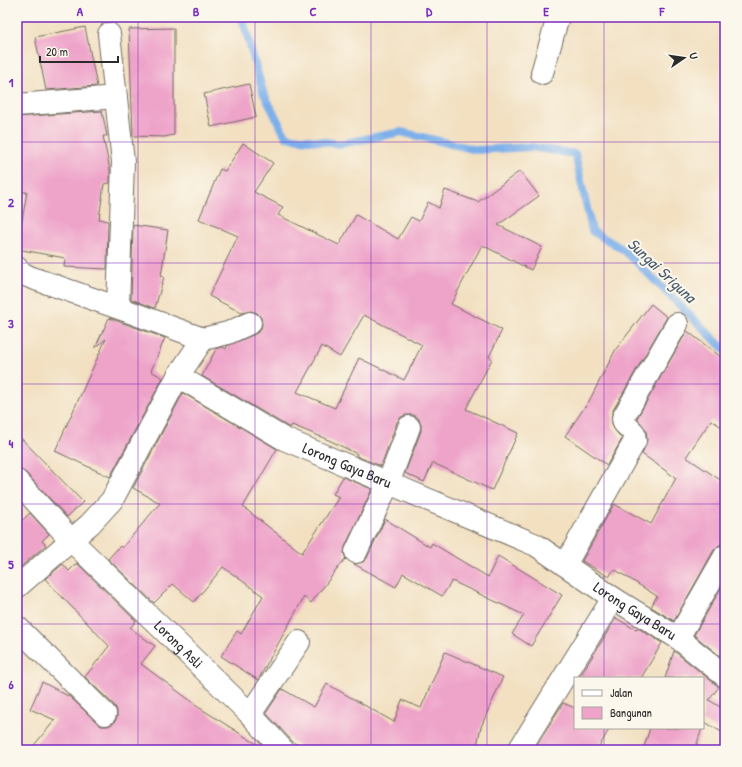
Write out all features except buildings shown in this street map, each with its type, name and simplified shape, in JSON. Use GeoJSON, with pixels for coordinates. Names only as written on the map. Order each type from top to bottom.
{"type":"FeatureCollection","features":[{"type":"Feature","properties":{"kind":"street"},"geometry":{"type":"LineString","coordinates":[[542,73],[558,17]]}},
{"type":"Feature","properties":{"kind":"street"},"geometry":{"type":"LineString","coordinates":[[109,34],[123,162],[118,307]]}},
{"type":"Feature","properties":{"kind":"street"},"geometry":{"type":"LineString","coordinates":[[17,105],[116,97]]}},
{"type":"Feature","properties":{"kind":"street"},"geometry":{"type":"LineString","coordinates":[[17,268],[19,272],[39,280],[118,307],[203,339],[228,333],[250,323]]}},
{"type":"Feature","properties":{"kind":"street"},"geometry":{"type":"LineString","coordinates":[[565,565],[634,441],[634,433],[624,423],[623,418],[677,324]]}},
{"type":"Feature","properties":{"kind":"street"},"geometry":{"type":"LineString","coordinates":[[17,586],[72,541],[112,500],[178,376],[203,339]]}},
{"type":"Feature","properties":{"kind":"street","name":"Lorong Gaya Baru"},"geometry":{"type":"LineString","coordinates":[[178,376],[284,439],[536,545],[614,598],[678,638],[725,676]]}},
{"type":"Feature","properties":{"kind":"street"},"geometry":{"type":"LineString","coordinates":[[356,552],[388,484],[410,427]]}},
{"type":"Feature","properties":{"kind":"street","name":"Lorong Asli"},"geometry":{"type":"LineString","coordinates":[[17,482],[72,541],[250,714],[283,750]]}},
{"type":"Feature","properties":{"kind":"street"},"geometry":{"type":"LineString","coordinates":[[678,638],[725,556]]}},
{"type":"Feature","properties":{"kind":"street"},"geometry":{"type":"LineString","coordinates":[[519,750],[614,598]]}},
{"type":"Feature","properties":{"kind":"street"},"geometry":{"type":"LineString","coordinates":[[17,627],[105,714]]}},
{"type":"Feature","properties":{"kind":"street"},"geometry":{"type":"LineString","coordinates":[[250,714],[299,642]]}},
{"type":"Feature","properties":{"kind":"waterway","name":"Sungai Sriguna"},"geometry":{"type":"LineString","coordinates":[[242,17],[263,92],[286,137],[340,144],[401,132],[477,150],[531,147],[575,154],[592,231],[624,250],[725,350]]}}]}
